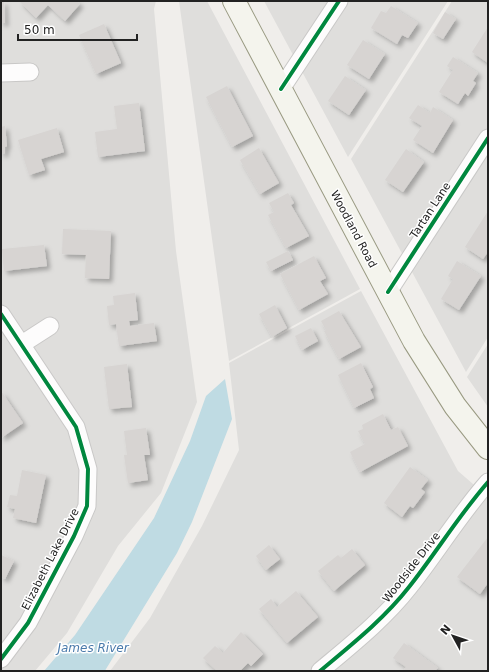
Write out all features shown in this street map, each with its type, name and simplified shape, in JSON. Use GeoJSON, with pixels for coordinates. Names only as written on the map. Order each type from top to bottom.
{"type":"FeatureCollection","features":[{"type":"Feature","properties":{"kind":"main road","name":"Woodland Road"},"geometry":{"type":"LineString","coordinates":[[234,1],[414,341],[455,406],[488,448]]}},
{"type":"Feature","properties":{"kind":"street"},"geometry":{"type":"LineString","coordinates":[[281,89],[339,1]]}},
{"type":"Feature","properties":{"kind":"street"},"geometry":{"type":"LineString","coordinates":[[1,73],[30,72]]}},
{"type":"Feature","properties":{"kind":"street","name":"Tartan Lane"},"geometry":{"type":"LineString","coordinates":[[388,292],[488,138]]}},
{"type":"Feature","properties":{"kind":"street","name":"Elizabeth Lake Drive"},"geometry":{"type":"LineString","coordinates":[[1,314],[76,427],[88,470],[87,506],[74,536],[28,623],[1,659]]}},
{"type":"Feature","properties":{"kind":"street"},"geometry":{"type":"LineString","coordinates":[[22,344],[50,326]]}},
{"type":"Feature","properties":{"kind":"street","name":"Woodside Drive"},"geometry":{"type":"LineString","coordinates":[[330,668],[394,606],[488,482]]}},
{"type":"Feature","properties":{"kind":"shaded area"},"geometry":{"type":"Polygon","coordinates":[[[1,1],[156,1],[154,9],[176,251],[197,402],[161,493],[118,546],[67,633],[35,671],[1,671],[1,1]]]}},
{"type":"Feature","properties":{"kind":"shaded area"},"geometry":{"type":"Polygon","coordinates":[[[179,1],[207,1],[360,289],[229,361],[179,1]]]}},
{"type":"Feature","properties":{"kind":"shaded area"},"geometry":{"type":"Polygon","coordinates":[[[264,1],[448,1],[348,157],[264,1]]]}},
{"type":"Feature","properties":{"kind":"shaded area"},"geometry":{"type":"Polygon","coordinates":[[[452,1],[488,1],[488,337],[466,372],[351,159],[452,1]]]}},
{"type":"Feature","properties":{"kind":"shaded area"},"geometry":{"type":"Polygon","coordinates":[[[361,291],[458,471],[488,497],[488,671],[110,671],[150,618],[202,526],[239,450],[229,363],[361,291]]]}},
{"type":"Feature","properties":{"kind":"shaded area"},"geometry":{"type":"Polygon","coordinates":[[[488,344],[488,407],[467,377],[488,344]]]}},
{"type":"Feature","properties":{"kind":"water","name":"James River"},"geometry":{"type":"Polygon","coordinates":[[[225,379],[232,419],[192,522],[177,553],[105,671],[44,671],[75,635],[154,518],[190,441],[206,396],[225,379]]]}},
{"type":"Feature","properties":{"kind":"building"},"geometry":{"type":"Polygon","coordinates":[[[19,1],[77,1],[80,4],[65,21],[48,5],[36,18],[19,1]]]}},
{"type":"Feature","properties":{"kind":"building"},"geometry":{"type":"Polygon","coordinates":[[[1,2],[4,2],[5,23],[1,23],[1,2]]]}},
{"type":"Feature","properties":{"kind":"building"},"geometry":{"type":"Polygon","coordinates":[[[391,6],[418,23],[408,38],[402,35],[397,44],[371,28],[381,11],[386,13],[391,6]]]}},
{"type":"Feature","properties":{"kind":"building"},"geometry":{"type":"Polygon","coordinates":[[[445,12],[456,19],[443,39],[433,33],[445,12]]]}},
{"type":"Feature","properties":{"kind":"building"},"geometry":{"type":"Polygon","coordinates":[[[104,24],[121,63],[96,74],[79,35],[104,24]]]}},
{"type":"Feature","properties":{"kind":"building"},"geometry":{"type":"Polygon","coordinates":[[[488,27],[488,63],[472,52],[488,27]]]}},
{"type":"Feature","properties":{"kind":"building"},"geometry":{"type":"Polygon","coordinates":[[[363,40],[385,54],[369,79],[347,65],[363,40]]]}},
{"type":"Feature","properties":{"kind":"building"},"geometry":{"type":"Polygon","coordinates":[[[453,57],[478,73],[473,81],[476,83],[468,96],[465,93],[458,104],[439,92],[453,70],[447,66],[453,57]]]}},
{"type":"Feature","properties":{"kind":"building"},"geometry":{"type":"Polygon","coordinates":[[[345,76],[366,90],[349,115],[328,101],[345,76]]]}},
{"type":"Feature","properties":{"kind":"building"},"geometry":{"type":"Polygon","coordinates":[[[227,86],[253,136],[232,147],[206,97],[227,86]]]}},
{"type":"Feature","properties":{"kind":"building"},"geometry":{"type":"Polygon","coordinates":[[[139,103],[145,151],[98,157],[95,132],[117,129],[114,106],[139,103]]]}},
{"type":"Feature","properties":{"kind":"building"},"geometry":{"type":"Polygon","coordinates":[[[418,105],[430,113],[433,107],[453,120],[433,153],[413,140],[422,126],[409,118],[418,105]]]}},
{"type":"Feature","properties":{"kind":"building"},"geometry":{"type":"Polygon","coordinates":[[[5,126],[7,146],[5,147],[5,153],[1,154],[1,127],[5,126]]]}},
{"type":"Feature","properties":{"kind":"building"},"geometry":{"type":"Polygon","coordinates":[[[57,128],[64,152],[41,159],[45,170],[29,175],[18,140],[57,128]]]}},
{"type":"Feature","properties":{"kind":"building"},"geometry":{"type":"Polygon","coordinates":[[[259,148],[279,183],[260,194],[240,160],[259,148]]]}},
{"type":"Feature","properties":{"kind":"building"},"geometry":{"type":"Polygon","coordinates":[[[406,149],[424,162],[403,192],[385,180],[406,149]]]}},
{"type":"Feature","properties":{"kind":"building"},"geometry":{"type":"Polygon","coordinates":[[[288,193],[294,203],[291,205],[309,236],[286,248],[268,215],[274,212],[269,203],[288,193]]]}},
{"type":"Feature","properties":{"kind":"building"},"geometry":{"type":"Polygon","coordinates":[[[488,211],[488,252],[483,259],[465,247],[488,211]]]}},
{"type":"Feature","properties":{"kind":"building"},"geometry":{"type":"Polygon","coordinates":[[[63,229],[111,231],[109,279],[85,278],[86,255],[62,254],[63,229]]]}},
{"type":"Feature","properties":{"kind":"building"},"geometry":{"type":"Polygon","coordinates":[[[44,245],[47,266],[4,271],[2,249],[44,245]]]}},
{"type":"Feature","properties":{"kind":"building"},"geometry":{"type":"Polygon","coordinates":[[[288,251],[293,260],[271,271],[266,262],[288,251]]]}},
{"type":"Feature","properties":{"kind":"building"},"geometry":{"type":"Polygon","coordinates":[[[314,256],[326,278],[320,281],[328,294],[299,310],[280,274],[314,256]]]}},
{"type":"Feature","properties":{"kind":"building"},"geometry":{"type":"Polygon","coordinates":[[[457,261],[481,276],[459,310],[441,299],[453,279],[448,276],[457,261]]]}},
{"type":"Feature","properties":{"kind":"building"},"geometry":{"type":"Polygon","coordinates":[[[135,293],[138,320],[129,321],[130,326],[154,323],[157,341],[119,346],[116,324],[109,325],[107,306],[114,305],[113,296],[135,293]]]}},
{"type":"Feature","properties":{"kind":"building"},"geometry":{"type":"Polygon","coordinates":[[[275,305],[287,328],[272,337],[259,314],[275,305]]]}},
{"type":"Feature","properties":{"kind":"building"},"geometry":{"type":"Polygon","coordinates":[[[339,311],[361,347],[339,359],[324,331],[326,330],[321,321],[339,311]]]}},
{"type":"Feature","properties":{"kind":"building"},"geometry":{"type":"Polygon","coordinates":[[[311,328],[318,341],[302,350],[295,336],[311,328]]]}},
{"type":"Feature","properties":{"kind":"building"},"geometry":{"type":"Polygon","coordinates":[[[361,363],[373,387],[370,389],[374,398],[354,408],[338,375],[361,363]]]}},
{"type":"Feature","properties":{"kind":"building"},"geometry":{"type":"Polygon","coordinates":[[[127,364],[132,407],[109,409],[104,367],[127,364]]]}},
{"type":"Feature","properties":{"kind":"building"},"geometry":{"type":"Polygon","coordinates":[[[1,391],[23,423],[1,438],[1,391]]]}},
{"type":"Feature","properties":{"kind":"building"},"geometry":{"type":"Polygon","coordinates":[[[383,414],[391,430],[398,427],[408,446],[360,472],[350,452],[365,444],[358,431],[363,429],[362,425],[383,414]]]}},
{"type":"Feature","properties":{"kind":"building"},"geometry":{"type":"Polygon","coordinates":[[[146,428],[150,455],[144,455],[148,480],[128,483],[124,455],[127,455],[124,431],[146,428]]]}},
{"type":"Feature","properties":{"kind":"building"},"geometry":{"type":"Polygon","coordinates":[[[410,467],[428,480],[421,489],[425,492],[413,508],[410,506],[402,517],[384,503],[410,467]]]}},
{"type":"Feature","properties":{"kind":"building"},"geometry":{"type":"Polygon","coordinates":[[[22,470],[46,475],[36,523],[13,518],[15,509],[7,507],[10,495],[17,496],[22,470]]]}},
{"type":"Feature","properties":{"kind":"building"},"geometry":{"type":"Polygon","coordinates":[[[488,537],[488,583],[480,594],[457,577],[488,537]]]}},
{"type":"Feature","properties":{"kind":"building"},"geometry":{"type":"Polygon","coordinates":[[[269,545],[280,559],[266,570],[256,556],[269,545]]]}},
{"type":"Feature","properties":{"kind":"building"},"geometry":{"type":"Polygon","coordinates":[[[352,549],[365,565],[334,591],[318,571],[338,555],[341,558],[352,549]]]}},
{"type":"Feature","properties":{"kind":"building"},"geometry":{"type":"Polygon","coordinates":[[[1,555],[14,561],[5,579],[1,577],[1,555]]]}},
{"type":"Feature","properties":{"kind":"building"},"geometry":{"type":"Polygon","coordinates":[[[296,591],[318,617],[287,643],[259,609],[271,599],[277,607],[296,591]]]}},
{"type":"Feature","properties":{"kind":"building"},"geometry":{"type":"Polygon","coordinates":[[[241,632],[263,654],[251,666],[248,663],[240,671],[217,671],[203,658],[215,646],[223,653],[241,632]]]}},
{"type":"Feature","properties":{"kind":"building"},"geometry":{"type":"Polygon","coordinates":[[[404,643],[438,668],[435,671],[406,671],[404,669],[406,667],[393,658],[404,643]]]}},
{"type":"Feature","properties":{"kind":"cycle path"},"geometry":{"type":"LineString","coordinates":[[281,89],[339,1]]}},
{"type":"Feature","properties":{"kind":"cycle path"},"geometry":{"type":"LineString","coordinates":[[388,292],[488,138]]}},
{"type":"Feature","properties":{"kind":"cycle path"},"geometry":{"type":"LineString","coordinates":[[1,314],[76,427],[88,469],[87,506],[74,536],[28,623],[1,659]]}},
{"type":"Feature","properties":{"kind":"cycle path"},"geometry":{"type":"LineString","coordinates":[[320,671],[367,631],[399,599],[488,482]]}}]}
